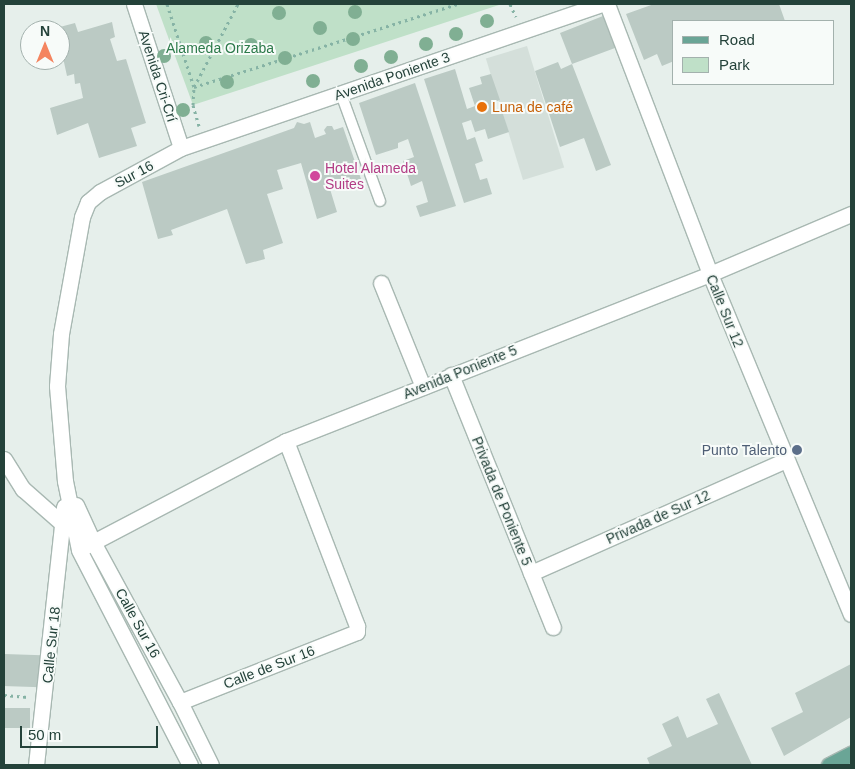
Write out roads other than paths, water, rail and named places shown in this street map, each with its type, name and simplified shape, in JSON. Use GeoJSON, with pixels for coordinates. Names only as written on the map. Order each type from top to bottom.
{"type":"FeatureCollection","features":[{"type":"Feature","properties":{"kind":"main road"},"geometry":{"type":"LineString","coordinates":[[829,765],[851,754]]}},
{"type":"Feature","properties":{"kind":"street","name":"Avenida Cri-Crí"},"geometry":{"type":"LineString","coordinates":[[134,4],[181,148]]}},
{"type":"Feature","properties":{"kind":"street","name":"Avenida Poniente 3"},"geometry":{"type":"LineString","coordinates":[[181,148],[602,4]]}},
{"type":"Feature","properties":{"kind":"street","name":"Calle Sur 12"},"geometry":{"type":"LineString","coordinates":[[607,4],[710,274],[851,614]]}},
{"type":"Feature","properties":{"kind":"street","name":"Sur 16"},"geometry":{"type":"LineString","coordinates":[[88,202],[100,192],[181,148]]}},
{"type":"Feature","properties":{"kind":"street","name":"Calle Sur 16"},"geometry":{"type":"LineString","coordinates":[[88,202],[82,217],[61,334],[57,386],[65,481],[79,550],[190,765]]}},
{"type":"Feature","properties":{"kind":"street","name":"Avenida Poniente 5"},"geometry":{"type":"LineString","coordinates":[[79,550],[286,441],[710,274],[851,214]]}},
{"type":"Feature","properties":{"kind":"street"},"geometry":{"type":"LineString","coordinates":[[381,283],[423,386]]}},
{"type":"Feature","properties":{"kind":"street","name":"Privada de Poniente 5"},"geometry":{"type":"LineString","coordinates":[[451,375],[553,627]]}},
{"type":"Feature","properties":{"kind":"street","name":"Calle de Sur 16"},"geometry":{"type":"LineString","coordinates":[[180,702],[357,632],[357,626],[286,441]]}},
{"type":"Feature","properties":{"kind":"street"},"geometry":{"type":"LineString","coordinates":[[4,459],[23,489],[64,525]]}},
{"type":"Feature","properties":{"kind":"street","name":"Privada de Sur 12"},"geometry":{"type":"LineString","coordinates":[[531,573],[786,460]]}},
{"type":"Feature","properties":{"kind":"street","name":"Calle Sur 16"},"geometry":{"type":"LineString","coordinates":[[65,481],[93,542],[180,702],[211,765]]}},
{"type":"Feature","properties":{"kind":"street","name":"Calle Sur 18"},"geometry":{"type":"LineString","coordinates":[[36,765],[64,525],[65,481]]}},
{"type":"Feature","properties":{"kind":"lane"},"geometry":{"type":"LineString","coordinates":[[342,94],[380,202]]}},
{"type":"Feature","properties":{"kind":"place","name":"Luna de café"},"geometry":{"type":"Point","coordinates":[482,107]}},
{"type":"Feature","properties":{"kind":"place","name":"Hotel Alameda Suites"},"geometry":{"type":"Point","coordinates":[315,176]}},
{"type":"Feature","properties":{"kind":"place","name":"Punto Talento"},"geometry":{"type":"Point","coordinates":[797,450]}},
{"type":"Feature","properties":{"kind":"park label","name":"Alameda Orizaba"},"geometry":{"type":"Point","coordinates":[220,48]}}]}
